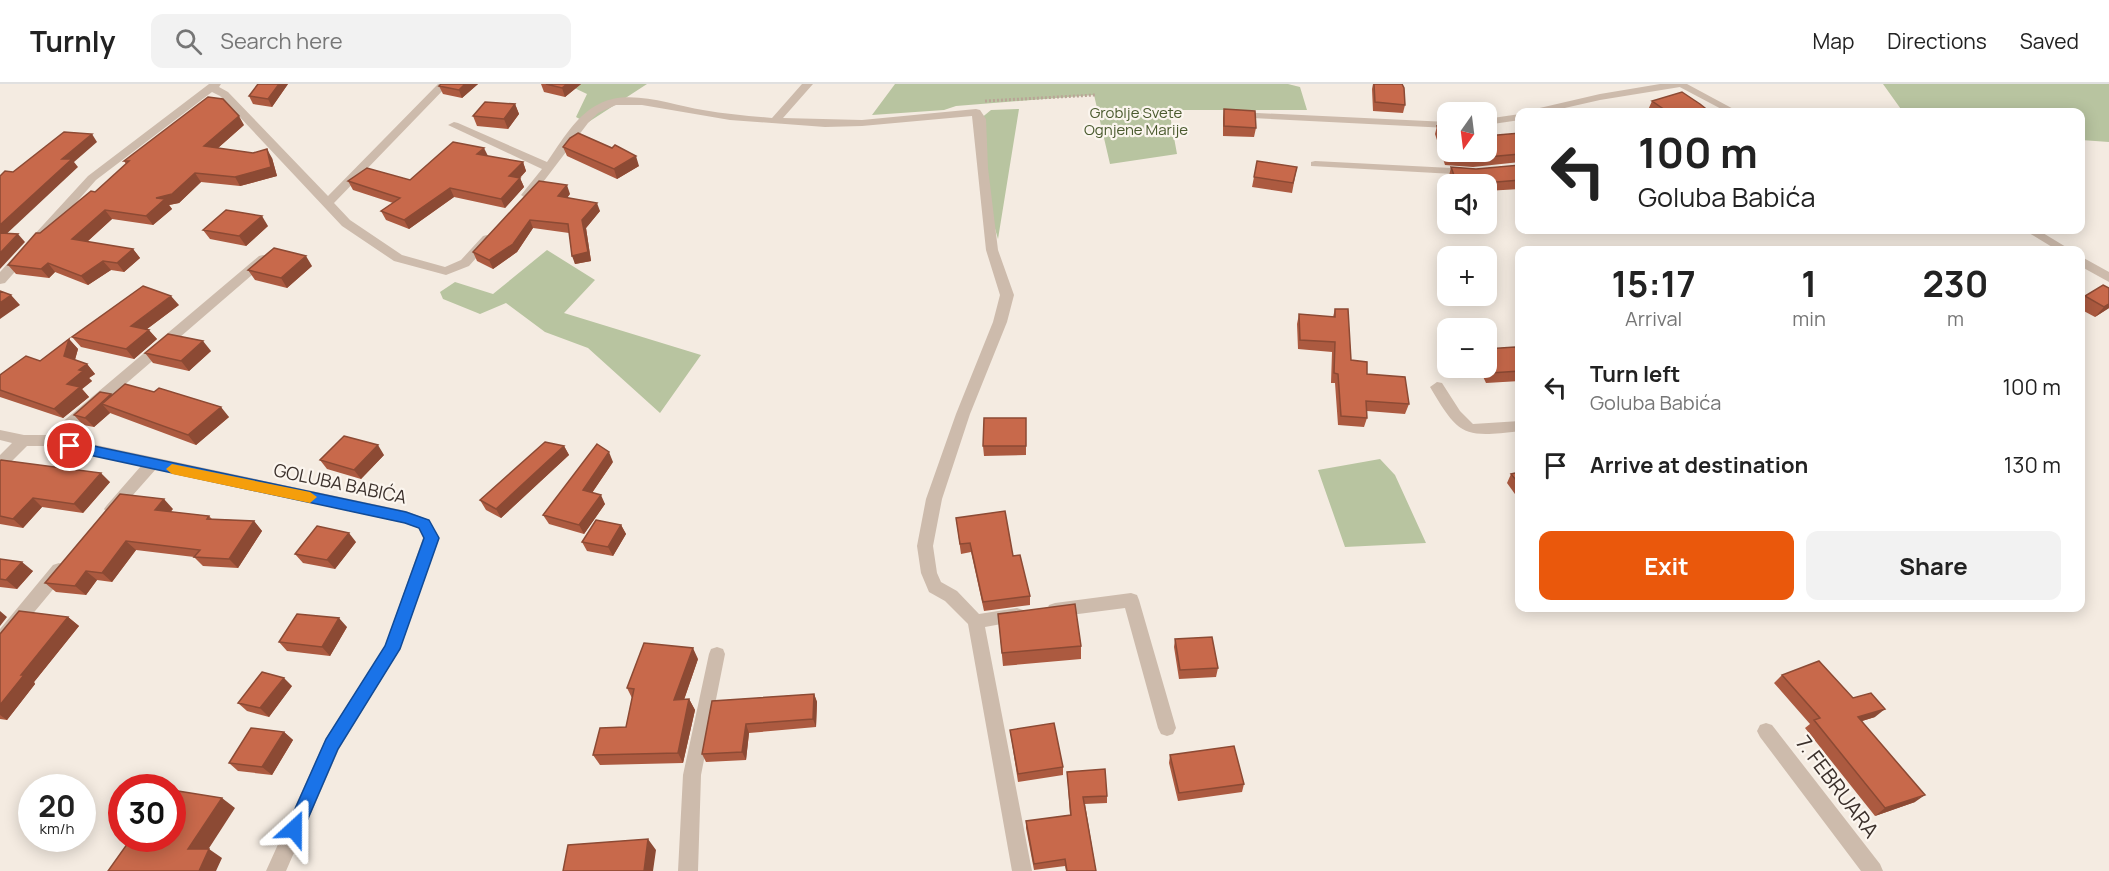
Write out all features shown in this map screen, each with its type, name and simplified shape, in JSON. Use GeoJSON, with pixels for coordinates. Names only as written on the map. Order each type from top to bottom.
{"type":"FeatureCollection","features":[{"type":"Feature","properties":{"kind":"street"},"geometry":{"type":"LineString","coordinates":[[328,203],[444,84]]}},
{"type":"Feature","properties":{"kind":"street"},"geometry":{"type":"LineString","coordinates":[[777,120],[808,84]]}},
{"type":"Feature","properties":{"kind":"street"},"geometry":{"type":"LineString","coordinates":[[1552,108],[1600,97],[1679,84],[1726,108]]}},
{"type":"Feature","properties":{"kind":"street"},"geometry":{"type":"LineString","coordinates":[[0,280],[92,178],[138,141],[214,86],[346,223],[398,258],[446,271],[465,263],[496,229]]}},
{"type":"Feature","properties":{"kind":"street"},"geometry":{"type":"LineString","coordinates":[[520,203],[550,168],[582,124],[601,106],[612,102],[629,102],[709,115],[860,123],[976,112],[980,119],[982,168],[992,250],[1008,295],[934,499],[925,546],[929,573],[935,587],[951,596],[976,621],[1022,871]]}},
{"type":"Feature","properties":{"kind":"street"},"geometry":{"type":"LineString","coordinates":[[1234,115],[1286,115],[1437,124]]}},
{"type":"Feature","properties":{"kind":"street"},"geometry":{"type":"LineString","coordinates":[[1497,120],[1515,118]]}},
{"type":"Feature","properties":{"kind":"street"},"geometry":{"type":"LineString","coordinates":[[454,125],[550,168]]}},
{"type":"Feature","properties":{"kind":"street"},"geometry":{"type":"LineString","coordinates":[[1315,164],[1485,171]]}},
{"type":"Feature","properties":{"kind":"street"},"geometry":{"type":"LineString","coordinates":[[2037,234],[2058,246]]}},
{"type":"Feature","properties":{"kind":"street"},"geometry":{"type":"LineString","coordinates":[[50,441],[263,259]]}},
{"type":"Feature","properties":{"kind":"street"},"geometry":{"type":"LineString","coordinates":[[2085,263],[2109,278]]}},
{"type":"Feature","properties":{"kind":"street"},"geometry":{"type":"LineString","coordinates":[[1437,387],[1461,424],[1467,429],[1475,432],[1515,427]]}},
{"type":"Feature","properties":{"kind":"street","name":"GOLUBA BABIĆA"},"geometry":{"type":"LineString","coordinates":[[0,435],[24,440],[50,441],[406,518],[424,524],[431,538],[392,649],[332,744],[276,871]]}},
{"type":"Feature","properties":{"kind":"street"},"geometry":{"type":"LineString","coordinates":[[0,464],[24,440]]}},
{"type":"Feature","properties":{"kind":"street"},"geometry":{"type":"LineString","coordinates":[[101,521],[152,464]]}},
{"type":"Feature","properties":{"kind":"street"},"geometry":{"type":"LineString","coordinates":[[0,641],[72,555]]}},
{"type":"Feature","properties":{"kind":"street"},"geometry":{"type":"LineString","coordinates":[[976,621],[1131,600],[1167,728]]}},
{"type":"Feature","properties":{"kind":"street"},"geometry":{"type":"LineString","coordinates":[[688,871],[692,775],[717,654]]}},
{"type":"Feature","properties":{"kind":"street","name":"7. FEBRUARA"},"geometry":{"type":"LineString","coordinates":[[1766,731],[1873,871]]}},
{"type":"Feature","properties":{"kind":"path"},"geometry":{"type":"LineString","coordinates":[[967,112],[985,101],[1095,95]]}},
{"type":"Feature","properties":{"kind":"green space"},"geometry":{"type":"Polygon","coordinates":[[[566,84],[647,84],[587,123],[576,117],[587,94],[566,84]]]}},
{"type":"Feature","properties":{"kind":"green space","name":"Groblje Svete Ognjene Marije"},"geometry":{"type":"Polygon","coordinates":[[[895,84],[1288,84],[1300,87],[1307,110],[1169,110],[1177,154],[1110,164],[1094,95],[872,115],[895,84]]]}},
{"type":"Feature","properties":{"kind":"green space"},"geometry":{"type":"Polygon","coordinates":[[[1883,84],[2109,84],[2109,142],[2085,140],[2085,108],[1900,108],[1883,84]]]}},
{"type":"Feature","properties":{"kind":"green space"},"geometry":{"type":"Polygon","coordinates":[[[1019,109],[998,239],[986,198],[980,119],[991,110],[1019,109]]]}},
{"type":"Feature","properties":{"kind":"green space"},"geometry":{"type":"Polygon","coordinates":[[[547,250],[595,280],[564,313],[701,355],[660,413],[588,348],[545,332],[506,303],[480,314],[443,299],[440,292],[455,282],[493,294],[547,250]]]}},
{"type":"Feature","properties":{"kind":"green space"},"geometry":{"type":"Polygon","coordinates":[[[1380,459],[1395,475],[1426,543],[1345,547],[1318,470],[1380,459]]]}},
{"type":"Feature","properties":{"kind":"building"},"geometry":{"type":"Polygon","coordinates":[[[258,84],[279,84],[268,99],[249,96],[258,84]]]}},
{"type":"Feature","properties":{"kind":"building"},"geometry":{"type":"Polygon","coordinates":[[[441,84],[465,84],[459,90],[439,86],[441,84]]]}},
{"type":"Feature","properties":{"kind":"building"},"geometry":{"type":"Polygon","coordinates":[[[546,84],[567,84],[562,88],[546,84]]]}},
{"type":"Feature","properties":{"kind":"building"},"geometry":{"type":"Polygon","coordinates":[[[1374,84],[1402,84],[1405,105],[1375,102],[1374,84]]]}},
{"type":"Feature","properties":{"kind":"building"},"geometry":{"type":"Polygon","coordinates":[[[1682,92],[1705,108],[1662,108],[1652,101],[1682,92]]]}},
{"type":"Feature","properties":{"kind":"building"},"geometry":{"type":"Polygon","coordinates":[[[208,97],[223,99],[239,116],[204,146],[253,153],[267,149],[271,167],[235,177],[195,173],[172,194],[156,198],[165,199],[146,216],[105,210],[72,239],[133,249],[117,263],[103,261],[81,276],[48,263],[41,269],[8,265],[36,233],[40,233],[91,191],[95,192],[129,161],[124,161],[208,97]]]}},
{"type":"Feature","properties":{"kind":"building"},"geometry":{"type":"Polygon","coordinates":[[[485,102],[515,104],[504,119],[473,116],[485,102]]]}},
{"type":"Feature","properties":{"kind":"building"},"geometry":{"type":"Polygon","coordinates":[[[1224,109],[1255,111],[1256,128],[1224,126],[1224,109]]]}},
{"type":"Feature","properties":{"kind":"building"},"geometry":{"type":"Polygon","coordinates":[[[64,132],[92,134],[62,159],[72,159],[0,225],[0,176],[5,171],[13,172],[64,132]]]}},
{"type":"Feature","properties":{"kind":"building"},"geometry":{"type":"Polygon","coordinates":[[[578,133],[612,148],[615,145],[636,156],[614,169],[563,147],[570,138],[578,133]]]}},
{"type":"Feature","properties":{"kind":"building"},"geometry":{"type":"Polygon","coordinates":[[[1515,133],[1515,154],[1497,156],[1497,135],[1515,133]]]}},
{"type":"Feature","properties":{"kind":"building"},"geometry":{"type":"Polygon","coordinates":[[[453,142],[484,148],[477,154],[523,162],[509,176],[520,178],[501,199],[450,188],[404,220],[381,211],[400,198],[348,181],[367,168],[410,180],[453,142]]]}},
{"type":"Feature","properties":{"kind":"building"},"geometry":{"type":"Polygon","coordinates":[[[1257,161],[1297,167],[1293,183],[1254,177],[1257,161]]]}},
{"type":"Feature","properties":{"kind":"building"},"geometry":{"type":"Polygon","coordinates":[[[1515,165],[1515,180],[1497,182],[1497,174],[1454,174],[1451,167],[1476,169],[1515,165]]]}},
{"type":"Feature","properties":{"kind":"building"},"geometry":{"type":"Polygon","coordinates":[[[539,181],[567,185],[558,196],[597,203],[582,220],[588,252],[572,256],[568,224],[530,220],[513,244],[489,260],[473,252],[539,181]]]}},
{"type":"Feature","properties":{"kind":"building"},"geometry":{"type":"Polygon","coordinates":[[[226,210],[262,216],[239,236],[203,230],[226,210]]]}},
{"type":"Feature","properties":{"kind":"building"},"geometry":{"type":"Polygon","coordinates":[[[0,233],[18,234],[0,253],[0,233]]]}},
{"type":"Feature","properties":{"kind":"building"},"geometry":{"type":"Polygon","coordinates":[[[274,248],[306,256],[281,278],[248,270],[274,248]]]}},
{"type":"Feature","properties":{"kind":"building"},"geometry":{"type":"Polygon","coordinates":[[[2103,285],[2109,288],[2109,304],[2104,307],[2085,296],[2103,285]]]}},
{"type":"Feature","properties":{"kind":"building"},"geometry":{"type":"Polygon","coordinates":[[[143,286],[171,296],[131,326],[149,330],[126,349],[72,337],[143,286]]]}},
{"type":"Feature","properties":{"kind":"building"},"geometry":{"type":"Polygon","coordinates":[[[0,291],[11,295],[0,303],[0,291]]]}},
{"type":"Feature","properties":{"kind":"building"},"geometry":{"type":"Polygon","coordinates":[[[1335,309],[1348,309],[1351,360],[1367,362],[1367,374],[1405,377],[1409,404],[1366,401],[1367,418],[1341,416],[1338,374],[1334,373],[1335,342],[1300,340],[1299,314],[1335,317],[1335,309]]]}},
{"type":"Feature","properties":{"kind":"building"},"geometry":{"type":"Polygon","coordinates":[[[168,334],[203,341],[181,361],[145,353],[168,334]]]}},
{"type":"Feature","properties":{"kind":"building"},"geometry":{"type":"Polygon","coordinates":[[[69,339],[64,356],[87,364],[79,370],[83,371],[67,384],[80,387],[54,409],[0,390],[0,375],[26,356],[40,361],[69,339]]]}},
{"type":"Feature","properties":{"kind":"building"},"geometry":{"type":"Polygon","coordinates":[[[1515,347],[1515,371],[1497,373],[1497,348],[1515,347]]]}},
{"type":"Feature","properties":{"kind":"building"},"geometry":{"type":"Polygon","coordinates":[[[125,384],[154,392],[159,388],[221,407],[188,435],[102,404],[125,384]]]}},
{"type":"Feature","properties":{"kind":"building"},"geometry":{"type":"Polygon","coordinates":[[[100,392],[111,394],[85,418],[74,415],[100,392]]]}},
{"type":"Feature","properties":{"kind":"building"},"geometry":{"type":"Polygon","coordinates":[[[984,418],[1026,418],[1026,446],[983,446],[984,418]]]}},
{"type":"Feature","properties":{"kind":"building"},"geometry":{"type":"Polygon","coordinates":[[[344,436],[378,445],[354,470],[320,460],[344,436]]]}},
{"type":"Feature","properties":{"kind":"building"},"geometry":{"type":"Polygon","coordinates":[[[545,442],[564,446],[496,509],[480,500],[545,442]]]}},
{"type":"Feature","properties":{"kind":"building"},"geometry":{"type":"Polygon","coordinates":[[[597,444],[609,452],[583,490],[601,495],[579,525],[543,515],[597,444]]]}},
{"type":"Feature","properties":{"kind":"building"},"geometry":{"type":"Polygon","coordinates":[[[1,460],[101,473],[74,504],[33,498],[13,519],[0,516],[1,460]]]}},
{"type":"Feature","properties":{"kind":"building"},"geometry":{"type":"Polygon","coordinates":[[[120,494],[164,499],[155,510],[209,516],[207,519],[254,521],[229,559],[194,557],[200,550],[126,541],[102,573],[86,571],[75,586],[45,583],[120,494]]]}},
{"type":"Feature","properties":{"kind":"building"},"geometry":{"type":"Polygon","coordinates":[[[1005,511],[1013,556],[1020,555],[1030,596],[983,602],[970,543],[960,544],[956,518],[1005,511]]]}},
{"type":"Feature","properties":{"kind":"building"},"geometry":{"type":"Polygon","coordinates":[[[596,520],[621,525],[608,547],[582,542],[596,520]]]}},
{"type":"Feature","properties":{"kind":"building"},"geometry":{"type":"Polygon","coordinates":[[[317,526],[349,533],[327,560],[295,554],[317,526]]]}},
{"type":"Feature","properties":{"kind":"building"},"geometry":{"type":"Polygon","coordinates":[[[0,559],[22,562],[6,580],[0,579],[0,559]]]}},
{"type":"Feature","properties":{"kind":"building"},"geometry":{"type":"Polygon","coordinates":[[[1075,604],[1081,646],[1002,653],[998,614],[1075,604]]]}},
{"type":"Feature","properties":{"kind":"building"},"geometry":{"type":"Polygon","coordinates":[[[19,611],[68,617],[0,705],[0,634],[19,611]]]}},
{"type":"Feature","properties":{"kind":"building"},"geometry":{"type":"Polygon","coordinates":[[[297,614],[339,618],[322,647],[279,642],[297,614]]]}},
{"type":"Feature","properties":{"kind":"building"},"geometry":{"type":"Polygon","coordinates":[[[1212,637],[1218,668],[1180,670],[1175,639],[1212,637]]]}},
{"type":"Feature","properties":{"kind":"building"},"geometry":{"type":"Polygon","coordinates":[[[644,643],[693,648],[674,700],[689,699],[678,753],[593,755],[600,728],[626,727],[634,689],[627,688],[644,643]]]}},
{"type":"Feature","properties":{"kind":"building"},"geometry":{"type":"Polygon","coordinates":[[[1819,661],[1853,698],[1871,693],[1885,709],[1858,717],[1925,795],[1885,808],[1814,720],[1820,718],[1782,675],[1819,661]]]}},
{"type":"Feature","properties":{"kind":"building"},"geometry":{"type":"Polygon","coordinates":[[[262,672],[284,678],[260,708],[238,703],[262,672]]]}},
{"type":"Feature","properties":{"kind":"building"},"geometry":{"type":"Polygon","coordinates":[[[814,694],[813,719],[746,724],[742,752],[702,754],[712,701],[814,694]]]}},
{"type":"Feature","properties":{"kind":"building"},"geometry":{"type":"Polygon","coordinates":[[[1054,723],[1063,767],[1018,774],[1010,730],[1054,723]]]}},
{"type":"Feature","properties":{"kind":"building"},"geometry":{"type":"Polygon","coordinates":[[[251,728],[284,732],[262,767],[229,763],[251,728]]]}},
{"type":"Feature","properties":{"kind":"building"},"geometry":{"type":"Polygon","coordinates":[[[1234,746],[1244,784],[1179,793],[1170,755],[1234,746]]]}},
{"type":"Feature","properties":{"kind":"building"},"geometry":{"type":"Polygon","coordinates":[[[1105,769],[1107,796],[1083,797],[1096,871],[1067,871],[1065,859],[1034,864],[1026,821],[1071,815],[1067,772],[1105,769]]]}},
{"type":"Feature","properties":{"kind":"building"},"geometry":{"type":"Polygon","coordinates":[[[186,792],[222,798],[188,849],[209,849],[199,871],[108,871],[121,852],[186,852],[186,792]]]}},
{"type":"Feature","properties":{"kind":"building"},"geometry":{"type":"Polygon","coordinates":[[[648,839],[644,871],[563,871],[568,845],[648,839]]]}},
{"type":"Feature","properties":{"kind":"slow traffic"},"geometry":{"type":"LineString","coordinates":[[172,469],[310,497]]}},
{"type":"Feature","properties":{"kind":"route"},"geometry":{"type":"LineString","coordinates":[[70,446],[406,518],[424,524],[431,538],[392,649],[332,744],[294,829]]}}]}
